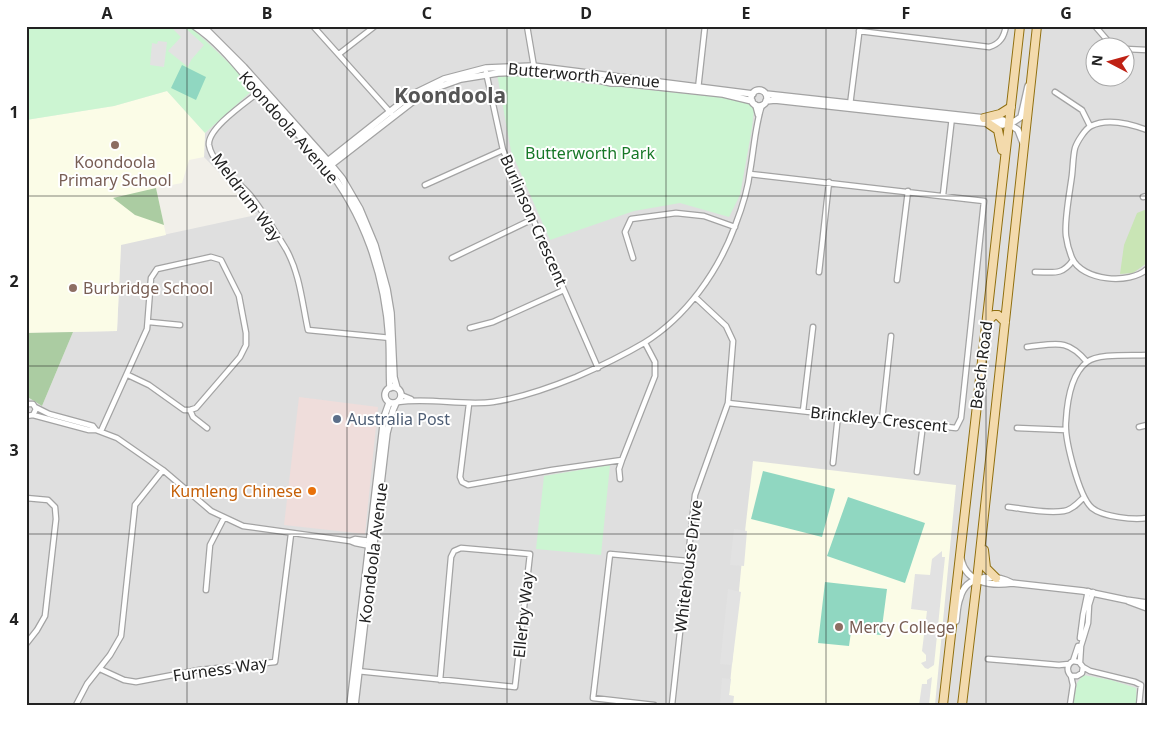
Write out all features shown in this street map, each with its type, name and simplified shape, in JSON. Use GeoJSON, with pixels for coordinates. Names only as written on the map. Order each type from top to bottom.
{"type":"FeatureCollection","features":[{"type":"Feature","properties":{"kind":"main road","name":"Beach Road"},"geometry":{"type":"LineString","coordinates":[[943,705],[1020,26]]}},
{"type":"Feature","properties":{"kind":"main road","name":"Beach Road"},"geometry":{"type":"LineString","coordinates":[[962,705],[1038,26]]}},
{"type":"Feature","properties":{"kind":"main road"},"geometry":{"type":"LineString","coordinates":[[1004,164],[998,130],[987,121],[1011,107]]}},
{"type":"Feature","properties":{"kind":"main road"},"geometry":{"type":"LineString","coordinates":[[986,323],[994,315],[1002,317],[1005,322]]}},
{"type":"Feature","properties":{"kind":"main road"},"geometry":{"type":"LineString","coordinates":[[983,523],[985,564],[988,571],[996,578]]}},
{"type":"Feature","properties":{"kind":"street","name":"Koondoola Avenue"},"geometry":{"type":"LineString","coordinates":[[194,26],[218,46],[261,90]]}},
{"type":"Feature","properties":{"kind":"street","name":"Koondoola Avenue"},"geometry":{"type":"LineString","coordinates":[[203,26],[328,164],[362,222],[372,248],[383,296],[391,338],[394,377],[397,388]]}},
{"type":"Feature","properties":{"kind":"street"},"geometry":{"type":"LineString","coordinates":[[313,26],[394,116]]}},
{"type":"Feature","properties":{"kind":"street"},"geometry":{"type":"LineString","coordinates":[[339,54],[375,26]]}},
{"type":"Feature","properties":{"kind":"street"},"geometry":{"type":"LineString","coordinates":[[527,26],[534,70]]}},
{"type":"Feature","properties":{"kind":"street"},"geometry":{"type":"LineString","coordinates":[[698,89],[705,26]]}},
{"type":"Feature","properties":{"kind":"street"},"geometry":{"type":"LineString","coordinates":[[850,106],[860,29],[989,46],[1001,40],[1006,26]]}},
{"type":"Feature","properties":{"kind":"street"},"geometry":{"type":"LineString","coordinates":[[1095,26],[1105,38]]}},
{"type":"Feature","properties":{"kind":"street","name":"Butterworth Avenue"},"geometry":{"type":"LineString","coordinates":[[328,164],[389,111],[411,95],[432,84],[463,73],[534,70],[611,83],[698,89],[753,100]]}},
{"type":"Feature","properties":{"kind":"street","name":"Butterworth Avenue"},"geometry":{"type":"LineString","coordinates":[[328,164],[416,99],[436,88],[486,71]]}},
{"type":"Feature","properties":{"kind":"street","name":"Burlinson Crescent"},"geometry":{"type":"LineString","coordinates":[[486,71],[503,150],[598,368]]}},
{"type":"Feature","properties":{"kind":"street"},"geometry":{"type":"LineString","coordinates":[[753,100],[850,106],[987,121],[1002,125],[1021,117],[1026,92],[1031,80]]}},
{"type":"Feature","properties":{"kind":"street","name":"Meldrum Way"},"geometry":{"type":"LineString","coordinates":[[261,90],[221,123],[211,134],[209,144],[215,160],[250,195],[296,268],[308,330],[391,338]]}},
{"type":"Feature","properties":{"kind":"street"},"geometry":{"type":"LineString","coordinates":[[412,400],[401,395],[397,388],[390,388],[385,394],[389,402],[412,400],[469,404],[494,402],[532,393],[598,368],[644,343],[678,315],[695,297],[720,261],[744,201],[750,174],[758,116],[765,100],[761,90],[756,90],[753,100],[758,116]]}},
{"type":"Feature","properties":{"kind":"street"},"geometry":{"type":"LineString","coordinates":[[1055,92],[1082,110],[1090,126]]}},
{"type":"Feature","properties":{"kind":"street"},"geometry":{"type":"LineString","coordinates":[[942,195],[952,117]]}},
{"type":"Feature","properties":{"kind":"street"},"geometry":{"type":"LineString","coordinates":[[1009,122],[1018,130],[1024,147]]}},
{"type":"Feature","properties":{"kind":"street"},"geometry":{"type":"LineString","coordinates":[[1147,130],[1130,124],[1110,122],[1090,126],[1075,148],[1066,234],[1073,260],[1082,271],[1108,279],[1126,278],[1142,273],[1147,269]]}},
{"type":"Feature","properties":{"kind":"street"},"geometry":{"type":"LineString","coordinates":[[425,184],[503,150]]}},
{"type":"Feature","properties":{"kind":"street","name":"Brinckley Crescent"},"geometry":{"type":"LineString","coordinates":[[728,403],[956,428],[961,418],[984,201],[750,174]]}},
{"type":"Feature","properties":{"kind":"street"},"geometry":{"type":"LineString","coordinates":[[819,272],[830,182]]}},
{"type":"Feature","properties":{"kind":"street"},"geometry":{"type":"LineString","coordinates":[[897,280],[908,191]]}},
{"type":"Feature","properties":{"kind":"street"},"geometry":{"type":"LineString","coordinates":[[633,258],[625,232],[631,219],[676,213],[704,216],[735,227]]}},
{"type":"Feature","properties":{"kind":"street"},"geometry":{"type":"LineString","coordinates":[[452,258],[533,219]]}},
{"type":"Feature","properties":{"kind":"street"},"geometry":{"type":"LineString","coordinates":[[98,430],[128,375],[148,329],[151,278],[157,269],[211,257],[221,260],[225,264],[239,296],[246,333],[246,344],[240,357],[196,408],[190,410],[184,410],[149,385],[128,375]]}},
{"type":"Feature","properties":{"kind":"street"},"geometry":{"type":"LineString","coordinates":[[1035,272],[1059,272],[1066,269],[1073,260]]}},
{"type":"Feature","properties":{"kind":"street"},"geometry":{"type":"LineString","coordinates":[[470,328],[493,322],[564,290]]}},
{"type":"Feature","properties":{"kind":"street","name":"Whitehouse Drive"},"geometry":{"type":"LineString","coordinates":[[672,705],[695,496],[728,403],[733,341],[726,326],[695,297]]}},
{"type":"Feature","properties":{"kind":"street"},"geometry":{"type":"LineString","coordinates":[[149,322],[180,326]]}},
{"type":"Feature","properties":{"kind":"street"},"geometry":{"type":"LineString","coordinates":[[803,411],[813,328]]}},
{"type":"Feature","properties":{"kind":"street"},"geometry":{"type":"LineString","coordinates":[[882,420],[891,336]]}},
{"type":"Feature","properties":{"kind":"street","name":"Koondoola Avenue"},"geometry":{"type":"LineString","coordinates":[[390,388],[391,338]]}},
{"type":"Feature","properties":{"kind":"street"},"geometry":{"type":"LineString","coordinates":[[620,479],[619,469],[622,460],[655,376],[655,362],[644,343]]}},
{"type":"Feature","properties":{"kind":"street"},"geometry":{"type":"LineString","coordinates":[[1027,347],[1051,344],[1067,345],[1077,350],[1087,362]]}},
{"type":"Feature","properties":{"kind":"street"},"geometry":{"type":"LineString","coordinates":[[1147,355],[1098,357],[1087,362],[1073,378],[1066,423],[1076,482],[1083,498],[1091,508],[1103,514],[1136,520],[1147,518]]}},
{"type":"Feature","properties":{"kind":"street"},"geometry":{"type":"LineString","coordinates":[[397,402],[401,395]]}},
{"type":"Feature","properties":{"kind":"street","name":"Koondoola Avenue"},"geometry":{"type":"LineString","coordinates":[[355,705],[384,417],[389,402]]}},
{"type":"Feature","properties":{"kind":"street","name":"Koondoola Avenue"},"geometry":{"type":"LineString","coordinates":[[372,544],[387,433],[392,410],[397,402]]}},
{"type":"Feature","properties":{"kind":"street"},"geometry":{"type":"LineString","coordinates":[[27,403],[31,403],[49,414],[93,426],[117,438],[163,470],[211,511],[243,526],[350,541],[356,539],[372,544]]}},
{"type":"Feature","properties":{"kind":"street"},"geometry":{"type":"LineString","coordinates":[[469,404],[460,477],[462,482],[468,485],[622,460]]}},
{"type":"Feature","properties":{"kind":"street"},"geometry":{"type":"LineString","coordinates":[[26,422],[36,412],[35,407]]}},
{"type":"Feature","properties":{"kind":"street"},"geometry":{"type":"LineString","coordinates":[[190,410],[193,417],[207,428]]}},
{"type":"Feature","properties":{"kind":"street"},"geometry":{"type":"LineString","coordinates":[[833,463],[838,415]]}},
{"type":"Feature","properties":{"kind":"street"},"geometry":{"type":"LineString","coordinates":[[30,416],[89,430],[98,430]]}},
{"type":"Feature","properties":{"kind":"street"},"geometry":{"type":"LineString","coordinates":[[917,472],[922,424]]}},
{"type":"Feature","properties":{"kind":"street"},"geometry":{"type":"LineString","coordinates":[[1139,427],[1147,425]]}},
{"type":"Feature","properties":{"kind":"street"},"geometry":{"type":"LineString","coordinates":[[1017,428],[1066,430]]}},
{"type":"Feature","properties":{"kind":"street"},"geometry":{"type":"LineString","coordinates":[[76,705],[87,684],[100,669],[121,636],[135,505],[163,470]]}},
{"type":"Feature","properties":{"kind":"street"},"geometry":{"type":"LineString","coordinates":[[26,498],[48,500],[55,507],[56,519],[45,616],[26,644]]}},
{"type":"Feature","properties":{"kind":"street"},"geometry":{"type":"LineString","coordinates":[[1008,507],[1065,511],[1076,505],[1083,498]]}},
{"type":"Feature","properties":{"kind":"street"},"geometry":{"type":"LineString","coordinates":[[206,590],[210,545],[224,518]]}},
{"type":"Feature","properties":{"kind":"street","name":"Furness Way"},"geometry":{"type":"LineString","coordinates":[[100,669],[124,680],[136,682],[199,670],[275,662],[291,534]]}},
{"type":"Feature","properties":{"kind":"street","name":"Ellerby Way"},"geometry":{"type":"LineString","coordinates":[[358,671],[440,680],[515,688],[530,554],[461,548],[454,551],[451,557],[440,680]]}},
{"type":"Feature","properties":{"kind":"street"},"geometry":{"type":"LineString","coordinates":[[960,553],[963,567],[970,576],[981,583],[1012,583],[1091,592],[1147,603]]}},
{"type":"Feature","properties":{"kind":"street"},"geometry":{"type":"LineString","coordinates":[[654,705],[593,698],[610,554],[688,561]]}},
{"type":"Feature","properties":{"kind":"street"},"geometry":{"type":"LineString","coordinates":[[950,642],[954,632],[962,591],[970,582],[982,577],[1004,579],[1012,583]]}},
{"type":"Feature","properties":{"kind":"street"},"geometry":{"type":"LineString","coordinates":[[1068,671],[1081,635],[1083,615],[1091,592]]}},
{"type":"Feature","properties":{"kind":"street"},"geometry":{"type":"LineString","coordinates":[[1073,685],[1080,675],[1081,646],[1088,623],[1091,592]]}},
{"type":"Feature","properties":{"kind":"street"},"geometry":{"type":"LineString","coordinates":[[1126,600],[1131,604],[1147,608]]}},
{"type":"Feature","properties":{"kind":"street"},"geometry":{"type":"LineString","coordinates":[[988,659],[1059,665],[1071,662],[1081,665],[1090,671],[1141,685],[1139,705]]}},
{"type":"Feature","properties":{"kind":"street"},"geometry":{"type":"LineString","coordinates":[[1059,665],[1068,671],[1071,676],[1073,685],[1070,705]]}},
{"type":"Feature","properties":{"kind":"street","name":"Koondoola Avenue"},"geometry":{"type":"LineString","coordinates":[[350,705],[358,671]]}},
{"type":"Feature","properties":{"kind":"street"},"geometry":{"type":"LineString","coordinates":[[1071,676],[1090,671]]}},
{"type":"Feature","properties":{"kind":"shaded area"},"geometry":{"type":"Polygon","coordinates":[[[170,26],[183,26],[204,45],[191,60],[188,67],[168,51],[181,37],[170,26]]]}},
{"type":"Feature","properties":{"kind":"shaded area"},"geometry":{"type":"Polygon","coordinates":[[[197,26],[1147,26],[1147,705],[26,705],[26,396],[42,406],[73,332],[117,331],[121,244],[256,215],[234,188],[204,157],[205,133],[254,87],[193,30],[197,26]]]}},
{"type":"Feature","properties":{"kind":"shaded area"},"geometry":{"type":"Polygon","coordinates":[[[158,41],[167,42],[164,67],[150,65],[152,43],[157,44],[158,41]]]}},
{"type":"Feature","properties":{"kind":"shaded area"},"geometry":{"type":"Polygon","coordinates":[[[167,91],[205,133],[204,157],[189,160],[182,183],[156,188],[166,235],[121,245],[117,331],[26,333],[26,120],[114,106],[167,91]]]}},
{"type":"Feature","properties":{"kind":"shaded area"},"geometry":{"type":"Polygon","coordinates":[[[299,397],[378,407],[365,534],[284,525],[299,397]]]}},
{"type":"Feature","properties":{"kind":"shaded area","name":"Mercy College"},"geometry":{"type":"Polygon","coordinates":[[[753,461],[956,485],[935,705],[728,705],[753,461]]]}},
{"type":"Feature","properties":{"kind":"shaded area"},"geometry":{"type":"Polygon","coordinates":[[[734,529],[747,531],[744,566],[730,565],[734,529]]]}},
{"type":"Feature","properties":{"kind":"shaded area"},"geometry":{"type":"Polygon","coordinates":[[[942,551],[942,557],[945,557],[934,665],[928,669],[921,663],[926,661],[926,655],[922,651],[927,611],[911,609],[915,574],[930,575],[932,559],[942,551]]]}},
{"type":"Feature","properties":{"kind":"shaded area"},"geometry":{"type":"Polygon","coordinates":[[[728,589],[741,592],[732,665],[720,664],[728,589]]]}},
{"type":"Feature","properties":{"kind":"shaded area"},"geometry":{"type":"Polygon","coordinates":[[[932,677],[929,705],[919,705],[922,684],[927,684],[927,680],[932,677]]]}},
{"type":"Feature","properties":{"kind":"shaded area"},"geometry":{"type":"Polygon","coordinates":[[[722,678],[731,679],[729,695],[734,696],[733,705],[720,705],[722,678]]]}},
{"type":"Feature","properties":{"kind":"green space"},"geometry":{"type":"Polygon","coordinates":[[[26,26],[189,26],[255,88],[205,133],[167,91],[114,106],[26,120],[26,26]]]}},
{"type":"Feature","properties":{"kind":"green space"},"geometry":{"type":"Polygon","coordinates":[[[182,65],[206,77],[196,100],[171,88],[182,65]]]}},
{"type":"Feature","properties":{"kind":"green space","name":"Butterworth Park"},"geometry":{"type":"Polygon","coordinates":[[[497,74],[755,101],[740,195],[729,217],[680,203],[634,211],[550,240],[511,151],[497,74]]]}},
{"type":"Feature","properties":{"kind":"green space"},"geometry":{"type":"Polygon","coordinates":[[[156,188],[164,225],[135,215],[113,198],[156,188]]]}},
{"type":"Feature","properties":{"kind":"green space"},"geometry":{"type":"Polygon","coordinates":[[[1147,209],[1147,263],[1133,273],[1120,274],[1124,245],[1137,213],[1147,209]]]}},
{"type":"Feature","properties":{"kind":"green space"},"geometry":{"type":"Polygon","coordinates":[[[73,332],[42,406],[26,396],[26,333],[73,332]]]}},
{"type":"Feature","properties":{"kind":"green space"},"geometry":{"type":"Polygon","coordinates":[[[610,465],[601,555],[536,549],[544,476],[610,465]]]}},
{"type":"Feature","properties":{"kind":"green space"},"geometry":{"type":"Polygon","coordinates":[[[763,471],[835,489],[822,537],[751,519],[763,471]]]}},
{"type":"Feature","properties":{"kind":"green space"},"geometry":{"type":"Polygon","coordinates":[[[848,497],[925,523],[905,583],[827,556],[848,497]]]}},
{"type":"Feature","properties":{"kind":"green space"},"geometry":{"type":"Polygon","coordinates":[[[825,582],[887,589],[881,635],[851,632],[849,646],[818,643],[825,582]]]}},
{"type":"Feature","properties":{"kind":"green space"},"geometry":{"type":"Polygon","coordinates":[[[1083,675],[1111,680],[1136,688],[1136,705],[1073,705],[1077,683],[1083,675]]]}},
{"type":"Feature","properties":{"kind":"place","name":"Koondoola Primary School"},"geometry":{"type":"Point","coordinates":[115,145]}},
{"type":"Feature","properties":{"kind":"place","name":"Burbridge School"},"geometry":{"type":"Point","coordinates":[73,288]}},
{"type":"Feature","properties":{"kind":"place","name":"Australia Post"},"geometry":{"type":"Point","coordinates":[337,419]}},
{"type":"Feature","properties":{"kind":"place","name":"Kumleng Chinese"},"geometry":{"type":"Point","coordinates":[312,491]}},
{"type":"Feature","properties":{"kind":"place","name":"Mercy College"},"geometry":{"type":"Point","coordinates":[839,627]}},
{"type":"Feature","properties":{"kind":"district","name":"Koondoola"},"geometry":{"type":"Point","coordinates":[450,95]}}]}
